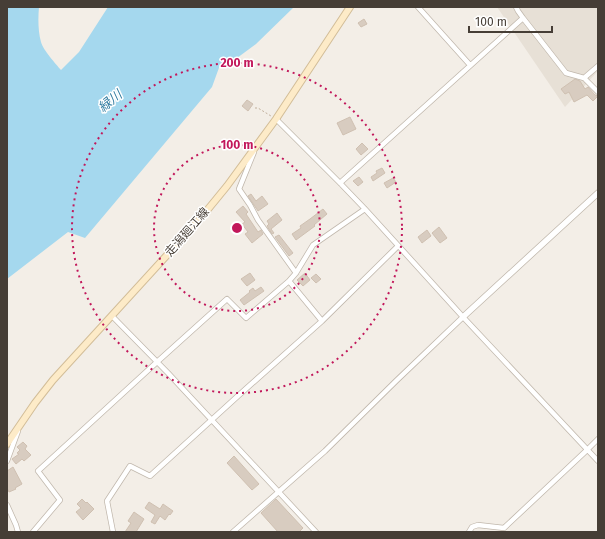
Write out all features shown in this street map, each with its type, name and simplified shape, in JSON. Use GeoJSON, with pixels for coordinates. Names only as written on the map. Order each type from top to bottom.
{"type":"FeatureCollection","features":[{"type":"Feature","properties":{"kind":"main road","name":"走潟廻江線"},"geometry":{"type":"LineString","coordinates":[[7,444],[21,422],[53,380],[200,219],[227,186],[276,119],[350,7]]}},
{"type":"Feature","properties":{"kind":"street"},"geometry":{"type":"LineString","coordinates":[[418,7],[470,65]]}},
{"type":"Feature","properties":{"kind":"street"},"geometry":{"type":"LineString","coordinates":[[516,7],[566,73],[584,78],[598,92]]}},
{"type":"Feature","properties":{"kind":"street"},"geometry":{"type":"LineString","coordinates":[[340,183],[523,18]]}},
{"type":"Feature","properties":{"kind":"street"},"geometry":{"type":"LineString","coordinates":[[584,78],[598,66]]}},
{"type":"Feature","properties":{"kind":"street"},"geometry":{"type":"LineString","coordinates":[[276,119],[365,209],[463,317],[598,461]]}},
{"type":"Feature","properties":{"kind":"street"},"geometry":{"type":"LineString","coordinates":[[256,147],[239,189],[258,220],[296,273]]}},
{"type":"Feature","properties":{"kind":"street"},"geometry":{"type":"LineString","coordinates":[[233,532],[325,451],[463,317],[598,193]]}},
{"type":"Feature","properties":{"kind":"street"},"geometry":{"type":"LineString","coordinates":[[32,532],[60,500],[38,471],[227,299],[246,318],[289,281],[296,273],[313,245],[365,209]]}},
{"type":"Feature","properties":{"kind":"street"},"geometry":{"type":"LineString","coordinates":[[113,532],[107,501],[130,466],[150,476],[322,321],[398,246]]}},
{"type":"Feature","properties":{"kind":"street"},"geometry":{"type":"LineString","coordinates":[[289,281],[322,321]]}},
{"type":"Feature","properties":{"kind":"street"},"geometry":{"type":"LineString","coordinates":[[112,316],[316,532]]}},
{"type":"Feature","properties":{"kind":"street"},"geometry":{"type":"LineString","coordinates":[[7,461],[21,422]]}},
{"type":"Feature","properties":{"kind":"street"},"geometry":{"type":"LineString","coordinates":[[469,532],[472,527],[478,526],[504,528],[598,439]]}},
{"type":"Feature","properties":{"kind":"street"},"geometry":{"type":"LineString","coordinates":[[7,505],[18,532]]}},
{"type":"Feature","properties":{"kind":"path"},"geometry":{"type":"LineString","coordinates":[[255,108],[258,108],[276,119]]}},
{"type":"Feature","properties":{"kind":"shaded area"},"geometry":{"type":"Polygon","coordinates":[[[497,7],[598,7],[598,71],[565,107],[497,7]]]}},
{"type":"Feature","properties":{"kind":"water","name":"緑川"},"geometry":{"type":"Polygon","coordinates":[[[7,7],[39,7],[38,24],[42,45],[61,70],[79,52],[108,7],[294,7],[256,44],[237,58],[220,65],[212,87],[85,238],[68,232],[7,279],[7,7]]]}},
{"type":"Feature","properties":{"kind":"building"},"geometry":{"type":"Polygon","coordinates":[[[364,19],[367,24],[361,27],[358,23],[364,19]]]}},
{"type":"Feature","properties":{"kind":"building"},"geometry":{"type":"Polygon","coordinates":[[[575,79],[580,81],[585,89],[588,87],[595,95],[598,96],[593,101],[587,95],[574,102],[569,92],[565,94],[561,89],[575,79]]]}},
{"type":"Feature","properties":{"kind":"building"},"geometry":{"type":"Polygon","coordinates":[[[247,100],[253,104],[248,111],[242,106],[247,100]]]}},
{"type":"Feature","properties":{"kind":"building"},"geometry":{"type":"Polygon","coordinates":[[[350,117],[356,129],[343,135],[337,123],[350,117]]]}},
{"type":"Feature","properties":{"kind":"building"},"geometry":{"type":"Polygon","coordinates":[[[362,143],[368,149],[361,155],[356,149],[362,143]]]}},
{"type":"Feature","properties":{"kind":"building"},"geometry":{"type":"Polygon","coordinates":[[[382,168],[385,173],[373,181],[371,177],[377,173],[376,171],[382,168]]]}},
{"type":"Feature","properties":{"kind":"building"},"geometry":{"type":"Polygon","coordinates":[[[359,177],[363,182],[358,186],[353,181],[359,177]]]}},
{"type":"Feature","properties":{"kind":"building"},"geometry":{"type":"Polygon","coordinates":[[[393,178],[396,182],[387,188],[384,183],[393,178]]]}},
{"type":"Feature","properties":{"kind":"building"},"geometry":{"type":"Polygon","coordinates":[[[251,194],[256,201],[262,196],[268,204],[258,211],[248,196],[251,194]]]}},
{"type":"Feature","properties":{"kind":"building"},"geometry":{"type":"Polygon","coordinates":[[[243,206],[248,212],[246,214],[258,232],[261,230],[263,234],[252,243],[245,234],[248,232],[242,224],[245,222],[236,212],[243,206]]]}},
{"type":"Feature","properties":{"kind":"building"},"geometry":{"type":"Polygon","coordinates":[[[323,209],[327,214],[314,225],[315,226],[296,240],[292,234],[301,228],[300,226],[323,209]]]}},
{"type":"Feature","properties":{"kind":"building"},"geometry":{"type":"Polygon","coordinates":[[[277,213],[282,220],[271,229],[274,233],[272,234],[267,226],[269,224],[267,221],[277,213]]]}},
{"type":"Feature","properties":{"kind":"building"},"geometry":{"type":"Polygon","coordinates":[[[439,227],[447,238],[440,243],[432,233],[439,227]]]}},
{"type":"Feature","properties":{"kind":"building"},"geometry":{"type":"Polygon","coordinates":[[[427,230],[431,236],[422,243],[418,237],[427,230]]]}},
{"type":"Feature","properties":{"kind":"building"},"geometry":{"type":"Polygon","coordinates":[[[279,235],[293,253],[289,256],[275,237],[279,235]]]}},
{"type":"Feature","properties":{"kind":"building"},"geometry":{"type":"Polygon","coordinates":[[[250,273],[255,280],[247,286],[241,279],[250,273]]]}},
{"type":"Feature","properties":{"kind":"building"},"geometry":{"type":"Polygon","coordinates":[[[305,273],[310,280],[303,286],[297,280],[305,273]]]}},
{"type":"Feature","properties":{"kind":"building"},"geometry":{"type":"Polygon","coordinates":[[[316,274],[321,279],[316,283],[311,278],[316,274]]]}},
{"type":"Feature","properties":{"kind":"building"},"geometry":{"type":"Polygon","coordinates":[[[261,287],[264,291],[244,305],[240,300],[253,288],[255,291],[261,287]]]}},
{"type":"Feature","properties":{"kind":"building"},"geometry":{"type":"Polygon","coordinates":[[[23,442],[27,446],[25,449],[31,455],[24,461],[22,459],[16,464],[12,459],[19,454],[17,453],[20,450],[17,447],[23,442]]]}},
{"type":"Feature","properties":{"kind":"building"},"geometry":{"type":"Polygon","coordinates":[[[234,456],[259,484],[252,490],[227,463],[234,456]]]}},
{"type":"Feature","properties":{"kind":"building"},"geometry":{"type":"Polygon","coordinates":[[[13,467],[22,484],[9,492],[7,488],[7,471],[13,467]]]}},
{"type":"Feature","properties":{"kind":"building"},"geometry":{"type":"Polygon","coordinates":[[[82,499],[94,509],[83,520],[76,512],[81,508],[77,504],[82,499]]]}},
{"type":"Feature","properties":{"kind":"building"},"geometry":{"type":"Polygon","coordinates":[[[276,499],[303,528],[299,532],[278,532],[261,513],[276,499]]]}},
{"type":"Feature","properties":{"kind":"building"},"geometry":{"type":"Polygon","coordinates":[[[149,502],[160,509],[163,504],[173,511],[165,520],[160,516],[155,524],[151,522],[155,515],[145,508],[149,502]]]}},
{"type":"Feature","properties":{"kind":"building"},"geometry":{"type":"Polygon","coordinates":[[[134,512],[144,519],[136,532],[125,532],[131,523],[128,521],[134,512]]]}}]}
